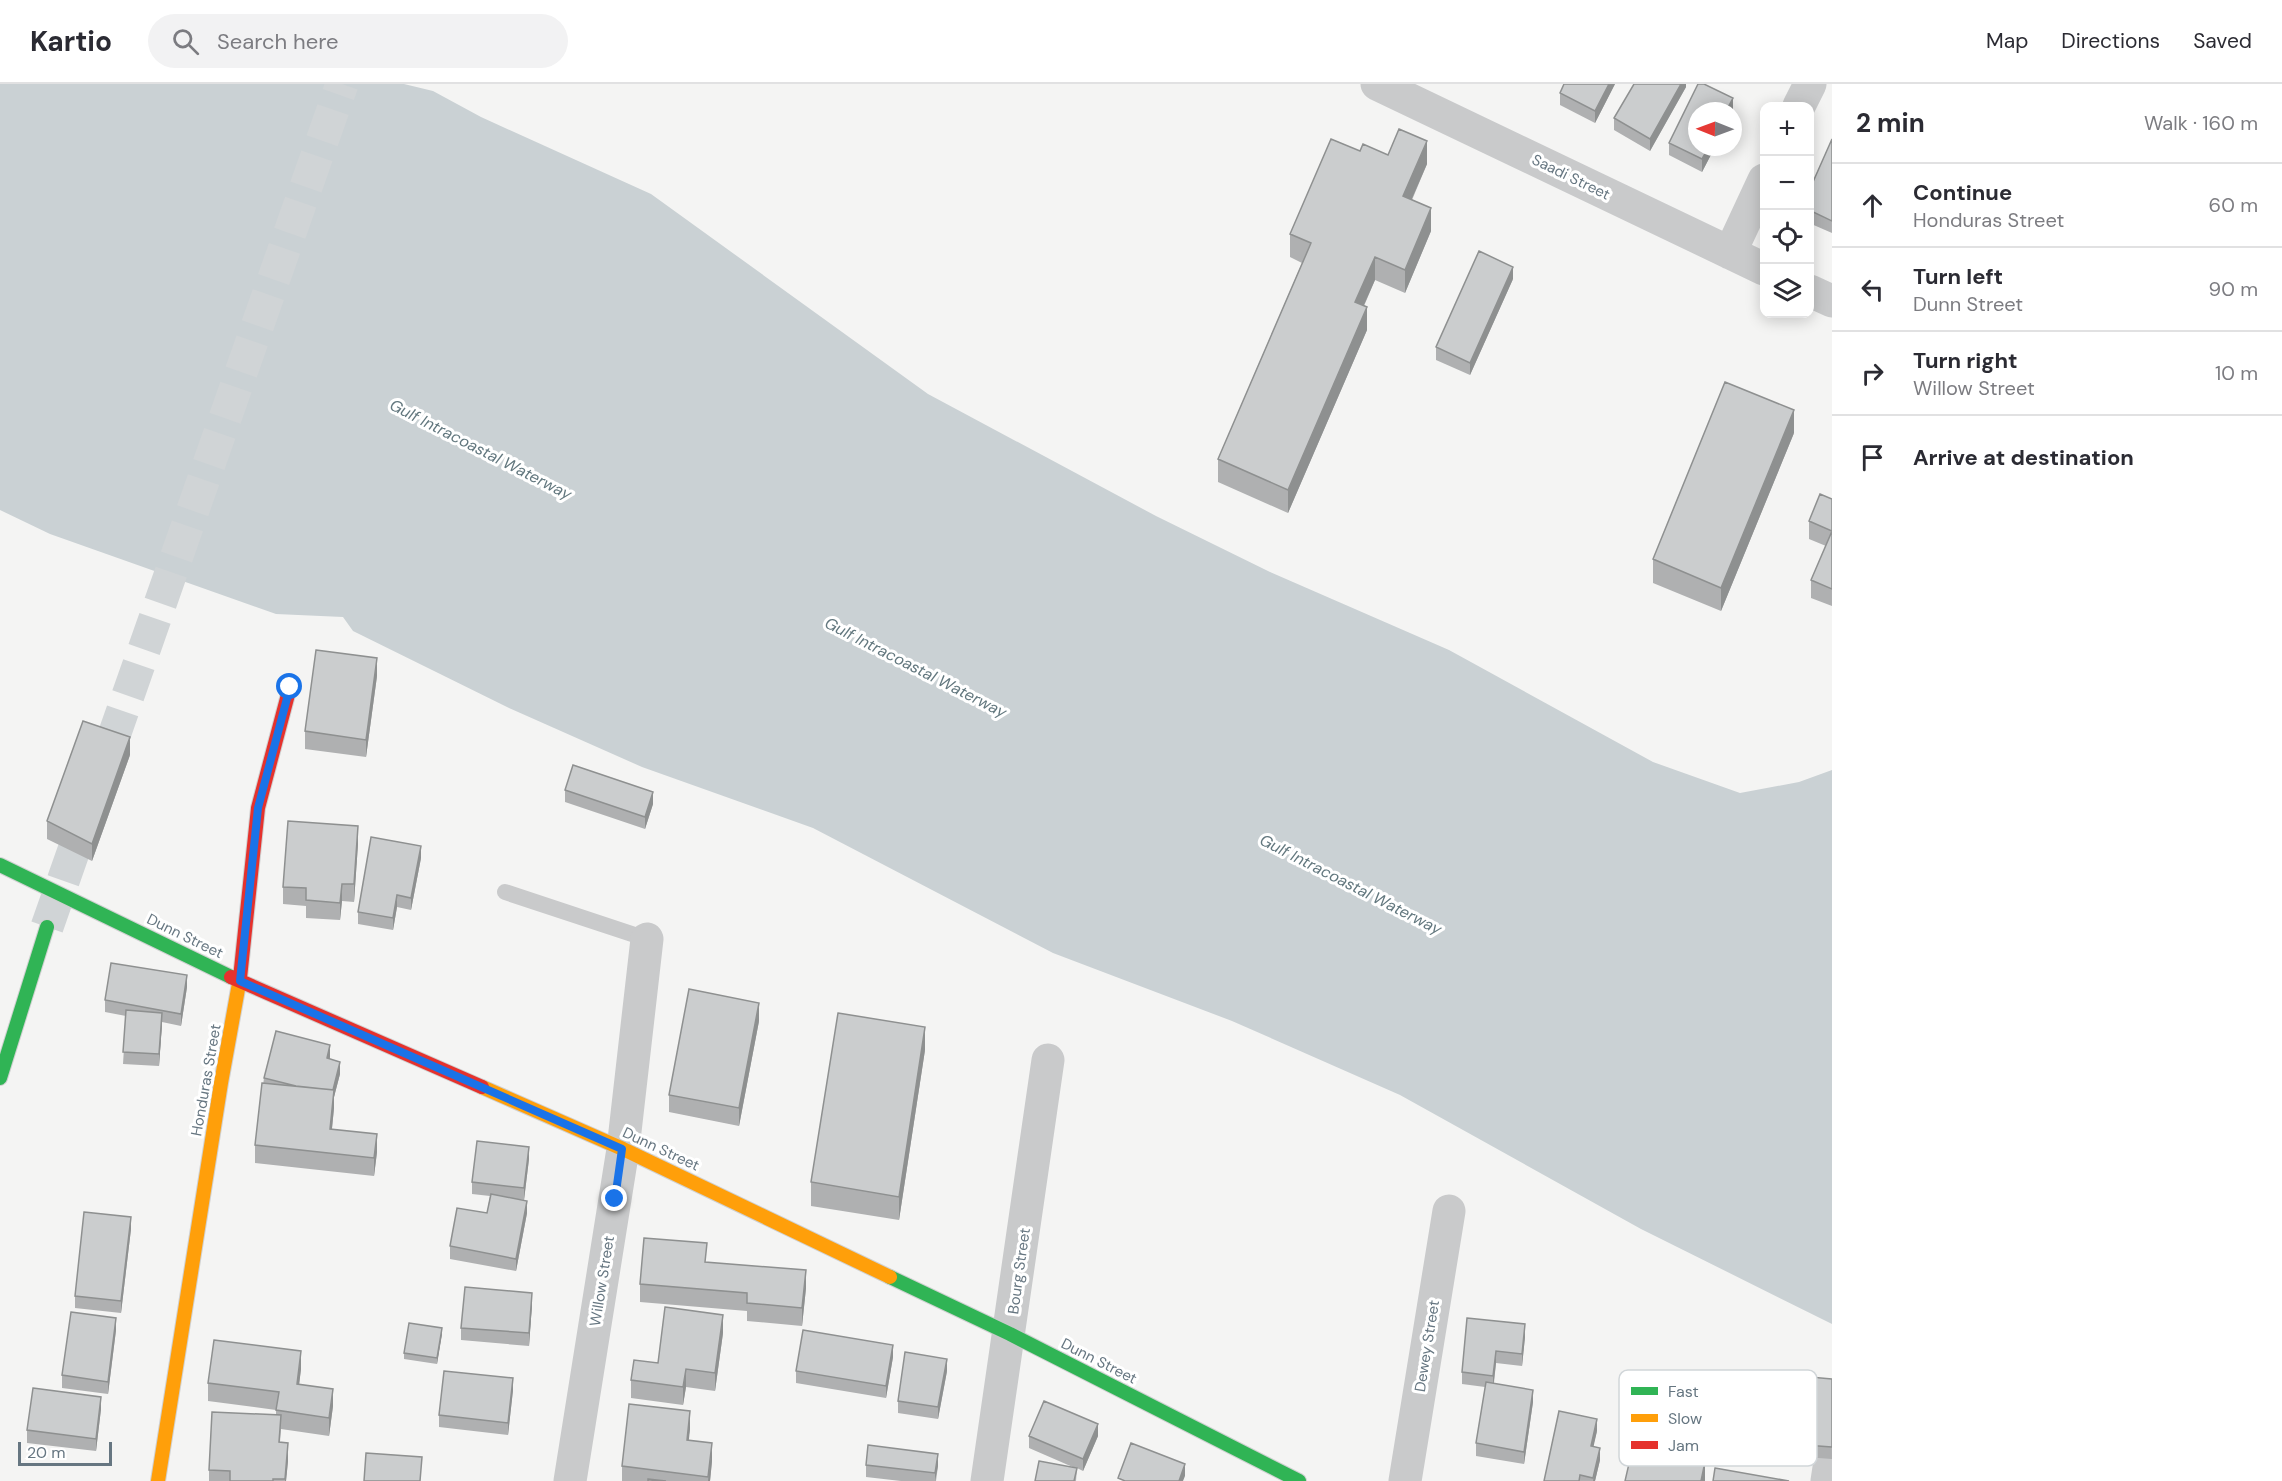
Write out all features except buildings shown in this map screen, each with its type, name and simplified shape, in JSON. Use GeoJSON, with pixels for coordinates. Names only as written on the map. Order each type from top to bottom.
{"type":"FeatureCollection","features":[{"type":"Feature","properties":{"kind":"street","name":"Saadi Street"},"geometry":{"type":"LineString","coordinates":[[1377,84],[1760,267]]}},
{"type":"Feature","properties":{"kind":"street"},"geometry":{"type":"LineString","coordinates":[[1801,102],[1810,84]]}},
{"type":"Feature","properties":{"kind":"street"},"geometry":{"type":"LineString","coordinates":[[1730,253],[1760,189]]}},
{"type":"Feature","properties":{"kind":"street"},"geometry":{"type":"LineString","coordinates":[[1814,293],[1832,302]]}},
{"type":"Feature","properties":{"kind":"street","name":"Honduras Street"},"geometry":{"type":"LineString","coordinates":[[158,1481],[221,1083],[240,981],[258,808],[290,687]]}},
{"type":"Feature","properties":{"kind":"street","name":"Dunn Street"},"geometry":{"type":"LineString","coordinates":[[0,865],[240,981],[622,1149],[1010,1334],[1299,1481]]}},
{"type":"Feature","properties":{"kind":"street"},"geometry":{"type":"LineString","coordinates":[[0,1078],[47,927]]}},
{"type":"Feature","properties":{"kind":"street","name":"Willow Street"},"geometry":{"type":"LineString","coordinates":[[570,1481],[622,1149],[647,939]]}},
{"type":"Feature","properties":{"kind":"street","name":"Bourg Street"},"geometry":{"type":"LineString","coordinates":[[987,1481],[1048,1060]]}},
{"type":"Feature","properties":{"kind":"street","name":"Dewey Street"},"geometry":{"type":"LineString","coordinates":[[1405,1481],[1449,1211]]}},
{"type":"Feature","properties":{"kind":"lane"},"geometry":{"type":"LineString","coordinates":[[505,892],[647,939]]}},
{"type":"Feature","properties":{"kind":"water","name":"Gulf Intracoastal Waterway"},"geometry":{"type":"Polygon","coordinates":[[[0,84],[404,84],[433,91],[481,117],[651,194],[928,394],[1156,516],[1270,572],[1449,650],[1653,762],[1740,793],[1799,782],[1832,770],[1832,1324],[1641,1229],[1400,1095],[1232,1021],[1053,953],[813,828],[642,767],[509,708],[353,631],[343,617],[276,614],[50,534],[0,510],[0,84]]]}},
{"type":"Feature","properties":{"kind":"tunnel"},"geometry":{"type":"LineString","coordinates":[[47,927],[342,84]]}},
{"type":"Feature","properties":{"kind":"traffic: fast"},"geometry":{"type":"LineString","coordinates":[[0,865],[231,977]]}},
{"type":"Feature","properties":{"kind":"traffic: fast"},"geometry":{"type":"LineString","coordinates":[[0,1078],[47,927]]}},
{"type":"Feature","properties":{"kind":"traffic: fast"},"geometry":{"type":"LineString","coordinates":[[890,1277],[1010,1334],[1299,1481]]}},
{"type":"Feature","properties":{"kind":"traffic: slow"},"geometry":{"type":"LineString","coordinates":[[158,1481],[221,1083],[240,978]]}},
{"type":"Feature","properties":{"kind":"traffic: slow"},"geometry":{"type":"LineString","coordinates":[[482,1087],[623,1149],[890,1277]]}},
{"type":"Feature","properties":{"kind":"traffic: jam"},"geometry":{"type":"LineString","coordinates":[[240,978],[258,808],[290,687]]}},
{"type":"Feature","properties":{"kind":"traffic: jam"},"geometry":{"type":"LineString","coordinates":[[231,977],[482,1087]]}},
{"type":"Feature","properties":{"kind":"route"},"geometry":{"type":"LineString","coordinates":[[290,687],[258,808],[240,981],[622,1149],[615,1199]]}}]}
